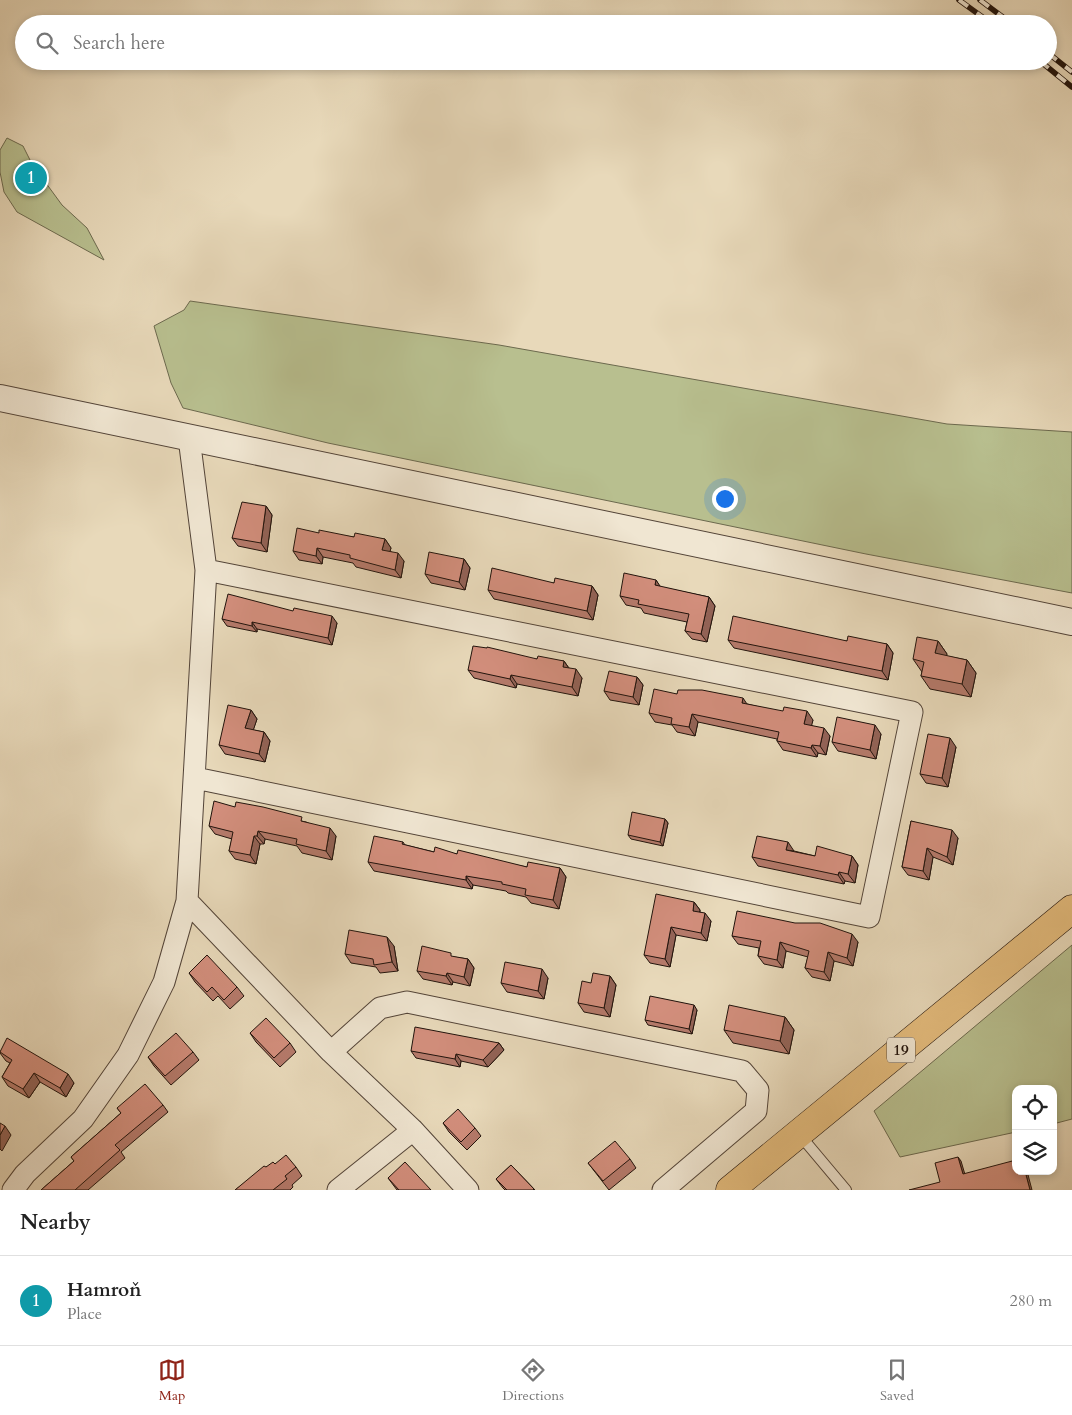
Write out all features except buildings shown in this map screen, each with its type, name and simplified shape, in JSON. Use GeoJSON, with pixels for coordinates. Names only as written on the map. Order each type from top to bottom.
{"type":"FeatureCollection","features":[{"type":"Feature","properties":{"kind":"main road","name":"19"},"geometry":{"type":"LineString","coordinates":[[730,1190],[1072,909]]}},
{"type":"Feature","properties":{"kind":"street"},"geometry":{"type":"LineString","coordinates":[[0,398],[1072,622]]}},
{"type":"Feature","properties":{"kind":"street"},"geometry":{"type":"LineString","coordinates":[[14,1190],[25,1174],[82,1119],[128,1055],[164,982],[187,900],[206,570],[189,438]]}},
{"type":"Feature","properties":{"kind":"street"},"geometry":{"type":"LineString","coordinates":[[195,778],[869,917],[912,712],[206,570]]}},
{"type":"Feature","properties":{"kind":"street"},"geometry":{"type":"LineString","coordinates":[[187,900],[331,1052],[413,1130],[468,1190]]}},
{"type":"Feature","properties":{"kind":"street"},"geometry":{"type":"LineString","coordinates":[[331,1052],[380,1008],[407,1002],[742,1071],[758,1090],[756,1111],[663,1190]]}},
{"type":"Feature","properties":{"kind":"street"},"geometry":{"type":"LineString","coordinates":[[338,1190],[413,1130]]}},
{"type":"Feature","properties":{"kind":"lane"},"geometry":{"type":"LineString","coordinates":[[798,1133],[846,1190]]}},
{"type":"Feature","properties":{"kind":"green space"},"geometry":{"type":"Polygon","coordinates":[[[7,138],[23,146],[32,164],[62,205],[87,228],[104,260],[17,212],[4,192],[0,172],[0,150],[7,138]]]}},
{"type":"Feature","properties":{"kind":"green space"},"geometry":{"type":"Polygon","coordinates":[[[190,301],[499,345],[947,424],[1072,432],[1072,593],[866,554],[328,443],[183,408],[171,383],[154,326],[184,310],[190,301]]]}},
{"type":"Feature","properties":{"kind":"green space"},"geometry":{"type":"Polygon","coordinates":[[[1072,945],[1072,1119],[1057,1123],[1057,1085],[1012,1085],[1012,1133],[900,1157],[874,1111],[1072,945]]]}},
{"type":"Feature","properties":{"kind":"railway"},"geometry":{"type":"LineString","coordinates":[[959,0],[980,15]]}},
{"type":"Feature","properties":{"kind":"railway"},"geometry":{"type":"LineString","coordinates":[[980,0],[1000,15]]}},
{"type":"Feature","properties":{"kind":"railway"},"geometry":{"type":"LineString","coordinates":[[1057,60],[1072,72]]}},
{"type":"Feature","properties":{"kind":"railway"},"geometry":{"type":"LineString","coordinates":[[1051,70],[1072,87]]}},
{"type":"Feature","properties":{"kind":"place","name":"Hamroň"},"geometry":{"type":"Point","coordinates":[31,178]}}]}
